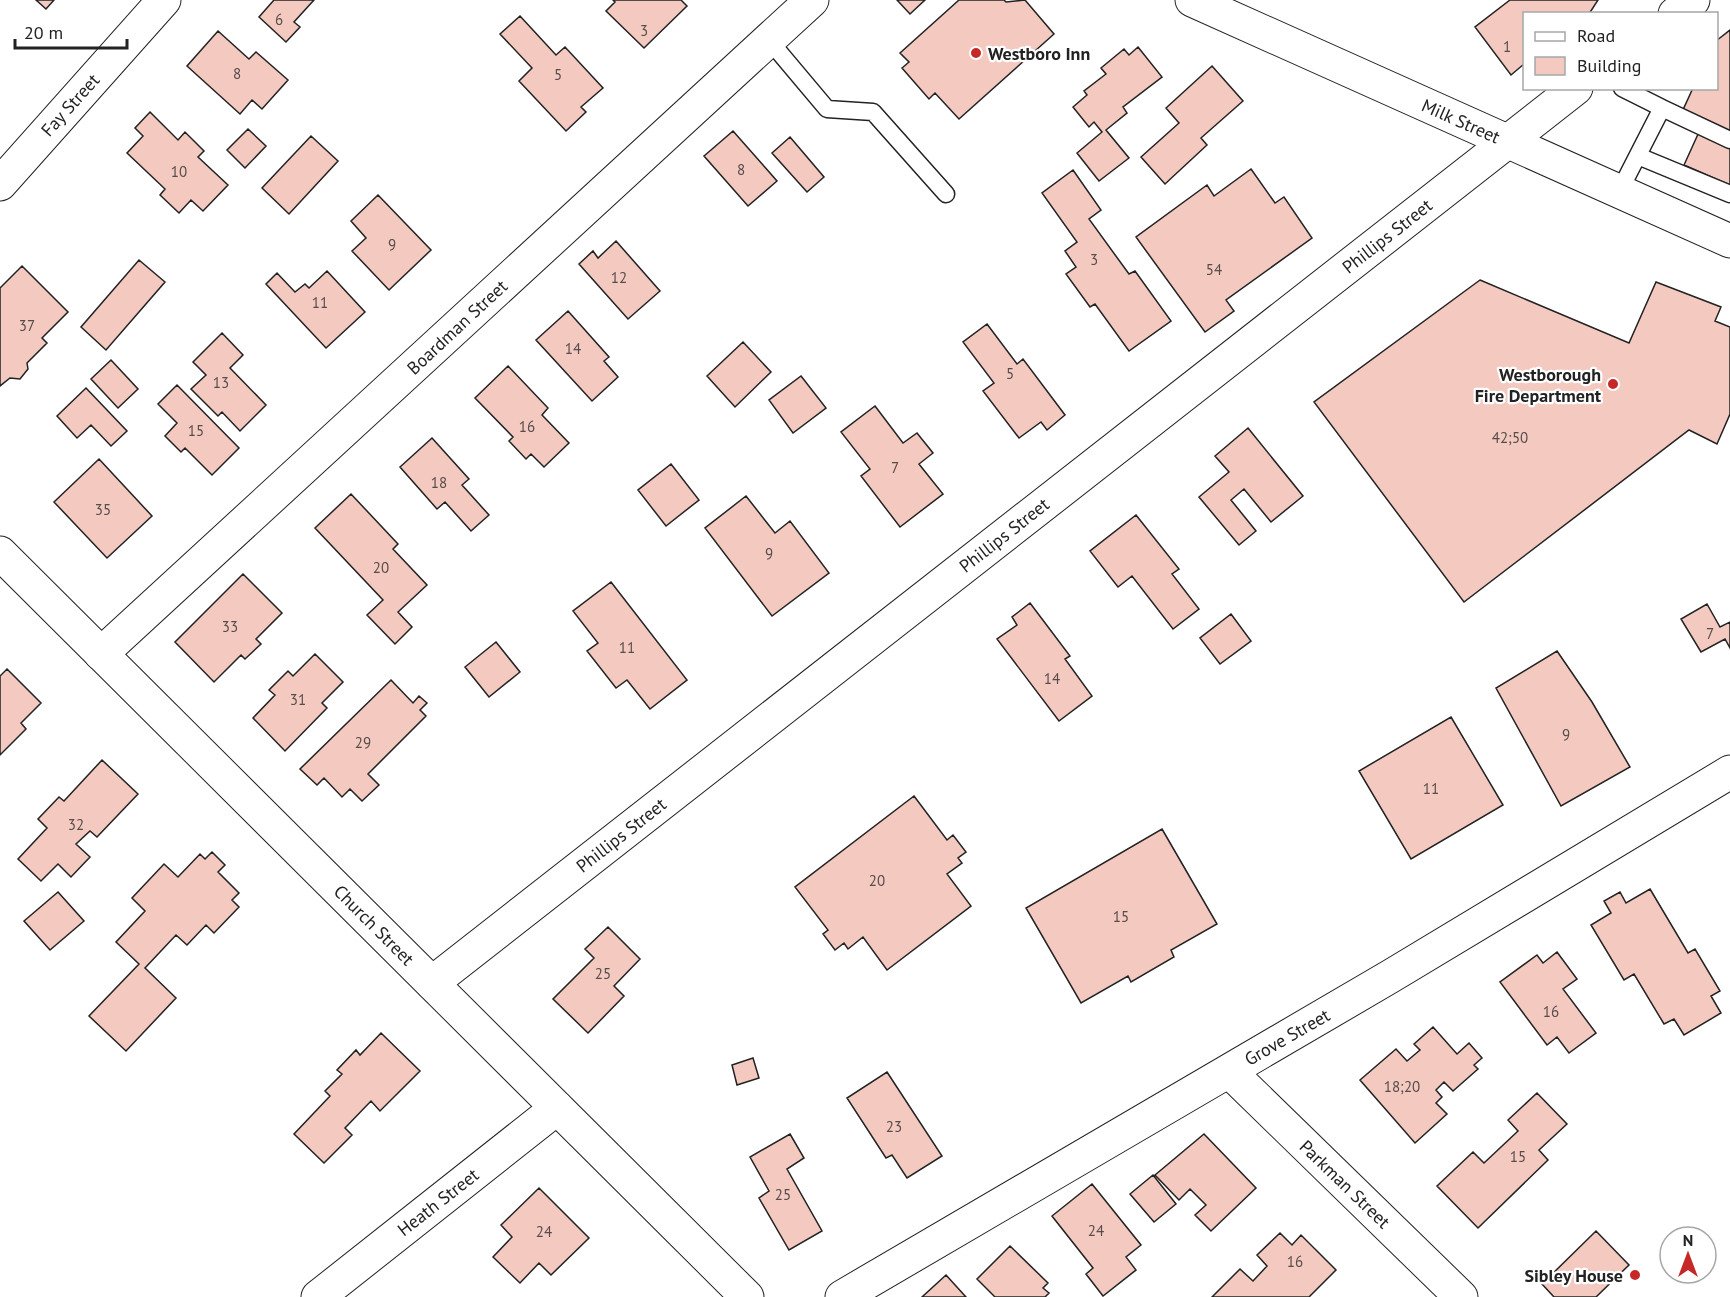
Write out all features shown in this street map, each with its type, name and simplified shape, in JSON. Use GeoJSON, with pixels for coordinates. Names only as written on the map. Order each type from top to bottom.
{"type":"FeatureCollection","features":[{"type":"Feature","properties":{"kind":"street","name":"Fay Street"},"geometry":{"type":"LineString","coordinates":[[0,184],[164,0]]}},
{"type":"Feature","properties":{"kind":"street","name":"Boardman Street"},"geometry":{"type":"LineString","coordinates":[[101,654],[812,0]]}},
{"type":"Feature","properties":{"kind":"street","name":"Milk Street"},"geometry":{"type":"LineString","coordinates":[[1192,0],[1730,241]]}},
{"type":"Feature","properties":{"kind":"street"},"geometry":{"type":"LineString","coordinates":[[1678,12],[1693,0]]}},
{"type":"Feature","properties":{"kind":"street","name":"Phillips Street"},"geometry":{"type":"LineString","coordinates":[[432,983],[1573,90]]}},
{"type":"Feature","properties":{"kind":"street","name":"Church Street"},"geometry":{"type":"LineString","coordinates":[[0,553],[747,1297]]}},
{"type":"Feature","properties":{"kind":"street","name":"Grove Street"},"geometry":{"type":"LineString","coordinates":[[842,1297],[1229,1071],[1730,772]]}},
{"type":"Feature","properties":{"kind":"street","name":"Parkman Street"},"geometry":{"type":"LineString","coordinates":[[1229,1071],[1461,1297]]}},
{"type":"Feature","properties":{"kind":"street","name":"Heath Street"},"geometry":{"type":"LineString","coordinates":[[318,1297],[557,1108]]}},
{"type":"Feature","properties":{"kind":"lane"},"geometry":{"type":"LineString","coordinates":[[768,40],[827,109],[873,112],[946,194]]}},
{"type":"Feature","properties":{"kind":"lane"},"geometry":{"type":"LineString","coordinates":[[1626,90],[1730,140]]}},
{"type":"Feature","properties":{"kind":"lane"},"geometry":{"type":"LineString","coordinates":[[1619,192],[1662,108]]}},
{"type":"Feature","properties":{"kind":"lane"},"geometry":{"type":"LineString","coordinates":[[1638,156],[1730,194]]}},
{"type":"Feature","properties":{"kind":"building"},"geometry":{"type":"Polygon","coordinates":[[[36,0],[54,0],[46,9],[36,0]]]}},
{"type":"Feature","properties":{"kind":"building"},"geometry":{"type":"Polygon","coordinates":[[[274,0],[314,0],[294,22],[300,27],[286,42],[259,17],[274,0]]]}},
{"type":"Feature","properties":{"kind":"building"},"geometry":{"type":"Polygon","coordinates":[[[613,0],[681,0],[687,6],[644,48],[606,11],[615,2],[613,0]]]}},
{"type":"Feature","properties":{"kind":"building"},"geometry":{"type":"Polygon","coordinates":[[[897,0],[925,0],[910,14],[897,0]]]}},
{"type":"Feature","properties":{"kind":"building"},"geometry":{"type":"Polygon","coordinates":[[[959,0],[1004,0],[1006,2],[1025,0],[1054,34],[959,119],[935,93],[929,99],[902,68],[909,62],[900,53],[959,0]]]}},
{"type":"Feature","properties":{"kind":"building"},"geometry":{"type":"Polygon","coordinates":[[[1510,0],[1598,0],[1590,12],[1523,12],[1523,65],[1511,75],[1475,27],[1510,0]]]}},
{"type":"Feature","properties":{"kind":"building"},"geometry":{"type":"Polygon","coordinates":[[[520,16],[556,55],[565,47],[603,88],[581,107],[586,112],[566,131],[519,81],[532,68],[500,34],[520,16]]]}},
{"type":"Feature","properties":{"kind":"building"},"geometry":{"type":"Polygon","coordinates":[[[1730,30],[1730,134],[1682,112],[1692,90],[1718,90],[1718,39],[1730,30]]]}},
{"type":"Feature","properties":{"kind":"building"},"geometry":{"type":"Polygon","coordinates":[[[218,31],[249,59],[256,52],[288,80],[262,109],[252,100],[240,114],[187,66],[218,31]]]}},
{"type":"Feature","properties":{"kind":"building"},"geometry":{"type":"Polygon","coordinates":[[[1138,47],[1162,77],[1123,107],[1127,113],[1106,130],[1129,158],[1099,181],[1077,153],[1102,132],[1094,122],[1089,127],[1073,107],[1087,95],[1084,91],[1106,74],[1101,68],[1124,49],[1129,55],[1138,47]]]}},
{"type":"Feature","properties":{"kind":"building"},"geometry":{"type":"Polygon","coordinates":[[[1212,66],[1243,101],[1201,138],[1207,145],[1165,184],[1141,157],[1179,123],[1166,108],[1212,66]]]}},
{"type":"Feature","properties":{"kind":"building"},"geometry":{"type":"Polygon","coordinates":[[[150,112],[178,140],[185,132],[204,151],[198,157],[228,185],[203,211],[191,200],[179,213],[160,195],[165,189],[127,153],[143,136],[135,128],[150,112]]]}},
{"type":"Feature","properties":{"kind":"building"},"geometry":{"type":"Polygon","coordinates":[[[248,129],[266,146],[245,168],[227,150],[248,129]]]}},
{"type":"Feature","properties":{"kind":"building"},"geometry":{"type":"Polygon","coordinates":[[[733,131],[777,181],[748,206],[704,156],[733,131]]]}},
{"type":"Feature","properties":{"kind":"building"},"geometry":{"type":"Polygon","coordinates":[[[1699,132],[1730,146],[1730,185],[1684,165],[1699,132]]]}},
{"type":"Feature","properties":{"kind":"building"},"geometry":{"type":"Polygon","coordinates":[[[311,136],[338,161],[289,214],[262,188],[311,136]]]}},
{"type":"Feature","properties":{"kind":"building"},"geometry":{"type":"Polygon","coordinates":[[[790,137],[824,177],[807,192],[772,153],[790,137]]]}},
{"type":"Feature","properties":{"kind":"building"},"geometry":{"type":"Polygon","coordinates":[[[1251,169],[1275,203],[1284,197],[1312,238],[1226,300],[1234,311],[1205,332],[1136,237],[1207,185],[1214,196],[1251,169]]]}},
{"type":"Feature","properties":{"kind":"building"},"geometry":{"type":"Polygon","coordinates":[[[1073,170],[1101,210],[1089,219],[1129,274],[1135,271],[1171,321],[1129,351],[1095,304],[1090,307],[1066,274],[1076,267],[1065,251],[1077,242],[1042,193],[1073,170]]]}},
{"type":"Feature","properties":{"kind":"building"},"geometry":{"type":"Polygon","coordinates":[[[378,195],[431,250],[389,290],[352,251],[366,238],[351,221],[378,195]]]}},
{"type":"Feature","properties":{"kind":"building"},"geometry":{"type":"Polygon","coordinates":[[[616,241],[660,291],[628,319],[579,264],[593,251],[598,258],[616,241]]]}},
{"type":"Feature","properties":{"kind":"building"},"geometry":{"type":"Polygon","coordinates":[[[139,260],[165,282],[106,350],[81,327],[139,260]]]}},
{"type":"Feature","properties":{"kind":"building"},"geometry":{"type":"Polygon","coordinates":[[[22,266],[68,312],[42,338],[47,343],[27,363],[28,369],[20,379],[10,378],[0,386],[0,288],[22,266]]]}},
{"type":"Feature","properties":{"kind":"building"},"geometry":{"type":"Polygon","coordinates":[[[327,271],[365,312],[326,348],[266,284],[277,273],[295,292],[305,284],[309,288],[327,271]]]}},
{"type":"Feature","properties":{"kind":"building"},"geometry":{"type":"Polygon","coordinates":[[[1480,280],[1629,343],[1656,282],[1721,307],[1715,321],[1730,327],[1730,414],[1717,444],[1689,430],[1464,602],[1314,402],[1480,280]]]}},
{"type":"Feature","properties":{"kind":"building"},"geometry":{"type":"Polygon","coordinates":[[[568,311],[609,357],[604,361],[618,377],[592,401],[536,340],[568,311]]]}},
{"type":"Feature","properties":{"kind":"building"},"geometry":{"type":"Polygon","coordinates":[[[987,324],[1017,364],[1023,359],[1065,415],[1047,430],[1041,422],[1019,438],[983,391],[994,383],[963,342],[987,324]]]}},
{"type":"Feature","properties":{"kind":"building"},"geometry":{"type":"Polygon","coordinates":[[[222,333],[243,355],[230,368],[266,405],[240,431],[222,412],[218,416],[191,389],[206,375],[193,362],[222,333]]]}},
{"type":"Feature","properties":{"kind":"building"},"geometry":{"type":"Polygon","coordinates":[[[743,342],[771,372],[735,407],[707,376],[743,342]]]}},
{"type":"Feature","properties":{"kind":"building"},"geometry":{"type":"Polygon","coordinates":[[[111,360],[138,389],[118,408],[91,379],[111,360]]]}},
{"type":"Feature","properties":{"kind":"building"},"geometry":{"type":"Polygon","coordinates":[[[508,366],[548,408],[542,415],[569,443],[544,467],[531,454],[526,459],[509,441],[513,437],[475,398],[508,366]]]}},
{"type":"Feature","properties":{"kind":"building"},"geometry":{"type":"Polygon","coordinates":[[[801,376],[826,408],[793,433],[769,400],[801,376]]]}},
{"type":"Feature","properties":{"kind":"building"},"geometry":{"type":"Polygon","coordinates":[[[177,385],[239,448],[212,475],[185,448],[181,452],[165,436],[177,423],[158,404],[177,385]]]}},
{"type":"Feature","properties":{"kind":"building"},"geometry":{"type":"Polygon","coordinates":[[[86,388],[127,431],[111,446],[91,425],[77,438],[57,416],[86,388]]]}},
{"type":"Feature","properties":{"kind":"building"},"geometry":{"type":"Polygon","coordinates":[[[875,406],[903,443],[917,433],[933,453],[919,464],[943,494],[900,527],[861,476],[870,469],[841,432],[875,406]]]}},
{"type":"Feature","properties":{"kind":"building"},"geometry":{"type":"Polygon","coordinates":[[[1248,428],[1303,496],[1271,522],[1244,489],[1231,500],[1256,531],[1239,545],[1199,497],[1229,472],[1215,456],[1248,428]]]}},
{"type":"Feature","properties":{"kind":"building"},"geometry":{"type":"Polygon","coordinates":[[[432,438],[469,479],[462,485],[489,515],[471,531],[445,502],[437,509],[400,467],[432,438]]]}},
{"type":"Feature","properties":{"kind":"building"},"geometry":{"type":"Polygon","coordinates":[[[99,459],[152,516],[107,558],[54,502],[99,459]]]}},
{"type":"Feature","properties":{"kind":"building"},"geometry":{"type":"Polygon","coordinates":[[[671,464],[699,500],[666,526],[638,490],[671,464]]]}},
{"type":"Feature","properties":{"kind":"building"},"geometry":{"type":"Polygon","coordinates":[[[351,494],[398,544],[393,549],[427,585],[398,612],[412,627],[395,644],[367,615],[383,600],[315,528],[351,494]]]}},
{"type":"Feature","properties":{"kind":"building"},"geometry":{"type":"Polygon","coordinates":[[[746,496],[775,533],[790,521],[829,573],[772,616],[705,528],[746,496]]]}},
{"type":"Feature","properties":{"kind":"building"},"geometry":{"type":"Polygon","coordinates":[[[1136,515],[1179,569],[1172,574],[1199,609],[1173,629],[1132,576],[1118,587],[1090,551],[1136,515]]]}},
{"type":"Feature","properties":{"kind":"building"},"geometry":{"type":"Polygon","coordinates":[[[243,574],[282,613],[256,639],[261,644],[245,659],[241,655],[214,682],[175,642],[243,574]]]}},
{"type":"Feature","properties":{"kind":"building"},"geometry":{"type":"Polygon","coordinates":[[[611,582],[687,680],[650,709],[627,680],[616,688],[587,651],[598,643],[573,611],[611,582]]]}},
{"type":"Feature","properties":{"kind":"building"},"geometry":{"type":"Polygon","coordinates":[[[1030,603],[1070,656],[1065,659],[1092,696],[1059,721],[997,639],[1017,625],[1012,617],[1030,603]]]}},
{"type":"Feature","properties":{"kind":"building"},"geometry":{"type":"Polygon","coordinates":[[[1707,604],[1720,627],[1730,622],[1730,648],[1725,639],[1701,652],[1681,619],[1707,604]]]}},
{"type":"Feature","properties":{"kind":"building"},"geometry":{"type":"Polygon","coordinates":[[[1231,614],[1251,641],[1220,664],[1200,638],[1231,614]]]}},
{"type":"Feature","properties":{"kind":"building"},"geometry":{"type":"Polygon","coordinates":[[[496,642],[520,672],[489,697],[465,667],[496,642]]]}},
{"type":"Feature","properties":{"kind":"building"},"geometry":{"type":"Polygon","coordinates":[[[1557,651],[1592,702],[1630,767],[1561,806],[1496,688],[1557,651]]]}},
{"type":"Feature","properties":{"kind":"building"},"geometry":{"type":"Polygon","coordinates":[[[315,654],[343,682],[322,703],[327,708],[285,751],[253,718],[275,695],[269,690],[288,671],[293,676],[315,654]]]}},
{"type":"Feature","properties":{"kind":"building"},"geometry":{"type":"Polygon","coordinates":[[[7,669],[41,703],[21,723],[26,729],[0,755],[0,676],[7,669]]]}},
{"type":"Feature","properties":{"kind":"building"},"geometry":{"type":"Polygon","coordinates":[[[391,680],[413,703],[419,696],[427,703],[420,710],[426,716],[368,774],[379,785],[362,801],[350,789],[342,797],[324,778],[317,785],[300,769],[391,680]]]}},
{"type":"Feature","properties":{"kind":"building"},"geometry":{"type":"Polygon","coordinates":[[[1451,717],[1503,805],[1411,859],[1359,771],[1451,717]]]}},
{"type":"Feature","properties":{"kind":"building"},"geometry":{"type":"Polygon","coordinates":[[[102,760],[138,794],[97,837],[90,831],[76,844],[90,857],[71,877],[58,864],[41,881],[18,859],[47,828],[38,819],[59,797],[64,801],[102,760]]]}},
{"type":"Feature","properties":{"kind":"building"},"geometry":{"type":"Polygon","coordinates":[[[914,796],[947,840],[953,835],[966,852],[958,858],[962,863],[947,874],[971,906],[887,970],[863,937],[848,949],[844,943],[835,950],[823,934],[828,930],[795,887],[914,796]]]}},
{"type":"Feature","properties":{"kind":"building"},"geometry":{"type":"Polygon","coordinates":[[[1162,829],[1217,924],[1171,950],[1174,957],[1131,982],[1128,976],[1081,1003],[1026,908],[1162,829]]]}},
{"type":"Feature","properties":{"kind":"building"},"geometry":{"type":"Polygon","coordinates":[[[212,852],[225,865],[218,872],[239,893],[232,900],[239,907],[214,933],[206,925],[187,945],[176,935],[145,968],[176,998],[126,1051],[89,1016],[139,964],[116,942],[145,911],[132,898],[164,864],[178,877],[200,854],[205,859],[212,852]]]}},
{"type":"Feature","properties":{"kind":"building"},"geometry":{"type":"Polygon","coordinates":[[[1650,889],[1688,953],[1695,949],[1720,991],[1711,996],[1721,1013],[1684,1035],[1674,1019],[1664,1024],[1634,974],[1624,980],[1591,925],[1611,913],[1604,901],[1620,892],[1626,903],[1650,889]]]}},
{"type":"Feature","properties":{"kind":"building"},"geometry":{"type":"Polygon","coordinates":[[[58,892],[84,921],[50,950],[24,921],[58,892]]]}},
{"type":"Feature","properties":{"kind":"building"},"geometry":{"type":"Polygon","coordinates":[[[608,927],[640,959],[614,986],[624,996],[588,1033],[553,999],[594,958],[585,949],[608,927]]]}},
{"type":"Feature","properties":{"kind":"building"},"geometry":{"type":"Polygon","coordinates":[[[1557,952],[1577,979],[1563,989],[1596,1033],[1569,1053],[1557,1037],[1547,1045],[1500,982],[1537,955],[1543,963],[1557,952]]]}},
{"type":"Feature","properties":{"kind":"building"},"geometry":{"type":"Polygon","coordinates":[[[1433,1027],[1457,1054],[1469,1043],[1482,1058],[1474,1065],[1478,1069],[1453,1091],[1444,1082],[1436,1090],[1442,1097],[1436,1103],[1447,1114],[1415,1143],[1360,1080],[1396,1049],[1407,1061],[1420,1050],[1414,1044],[1433,1027]]]}},
{"type":"Feature","properties":{"kind":"building"},"geometry":{"type":"Polygon","coordinates":[[[381,1033],[420,1071],[380,1111],[371,1101],[345,1128],[352,1135],[324,1163],[294,1134],[330,1096],[325,1091],[342,1074],[337,1070],[356,1050],[360,1055],[381,1033]]]}},
{"type":"Feature","properties":{"kind":"building"},"geometry":{"type":"Polygon","coordinates":[[[753,1058],[759,1078],[737,1085],[732,1065],[753,1058]]]}},
{"type":"Feature","properties":{"kind":"building"},"geometry":{"type":"Polygon","coordinates":[[[887,1072],[942,1156],[907,1178],[892,1155],[886,1158],[847,1098],[887,1072]]]}},
{"type":"Feature","properties":{"kind":"building"},"geometry":{"type":"Polygon","coordinates":[[[1537,1093],[1567,1124],[1539,1150],[1548,1160],[1478,1228],[1437,1186],[1473,1152],[1484,1163],[1518,1131],[1508,1120],[1537,1093]]]}},
{"type":"Feature","properties":{"kind":"building"},"geometry":{"type":"Polygon","coordinates":[[[790,1134],[804,1158],[787,1169],[822,1231],[789,1250],[759,1198],[769,1191],[750,1157],[790,1134]]]}},
{"type":"Feature","properties":{"kind":"building"},"geometry":{"type":"Polygon","coordinates":[[[1204,1134],[1256,1188],[1211,1231],[1195,1215],[1206,1205],[1190,1189],[1179,1200],[1155,1175],[1204,1134]]]}},
{"type":"Feature","properties":{"kind":"building"},"geometry":{"type":"Polygon","coordinates":[[[1153,1175],[1176,1204],[1154,1222],[1130,1194],[1153,1175]]]}},
{"type":"Feature","properties":{"kind":"building"},"geometry":{"type":"Polygon","coordinates":[[[1092,1184],[1141,1245],[1126,1257],[1136,1270],[1103,1296],[1086,1274],[1093,1268],[1052,1216],[1092,1184]]]}},
{"type":"Feature","properties":{"kind":"building"},"geometry":{"type":"Polygon","coordinates":[[[539,1188],[589,1238],[551,1275],[539,1263],[520,1283],[493,1257],[512,1237],[501,1225],[539,1188]]]}},
{"type":"Feature","properties":{"kind":"building"},"geometry":{"type":"Polygon","coordinates":[[[1596,1231],[1629,1265],[1596,1297],[1554,1297],[1542,1284],[1596,1231]]]}},
{"type":"Feature","properties":{"kind":"building"},"geometry":{"type":"Polygon","coordinates":[[[1280,1233],[1292,1245],[1301,1235],[1336,1270],[1309,1297],[1212,1297],[1240,1269],[1253,1281],[1267,1266],[1257,1255],[1280,1233]]]}},
{"type":"Feature","properties":{"kind":"building"},"geometry":{"type":"Polygon","coordinates":[[[1010,1246],[1048,1283],[1043,1288],[1049,1293],[1045,1297],[995,1297],[977,1279],[1010,1246]]]}},
{"type":"Feature","properties":{"kind":"building"},"geometry":{"type":"Polygon","coordinates":[[[946,1275],[966,1297],[922,1297],[946,1275]]]}},
{"type":"Feature","properties":{"kind":"place","name":"Westboro Inn"},"geometry":{"type":"Point","coordinates":[976,53]}},
{"type":"Feature","properties":{"kind":"place","name":"Westborough Fire Department"},"geometry":{"type":"Point","coordinates":[1613,384]}},
{"type":"Feature","properties":{"kind":"place","name":"Sibley House"},"geometry":{"type":"Point","coordinates":[1635,1275]}}]}
